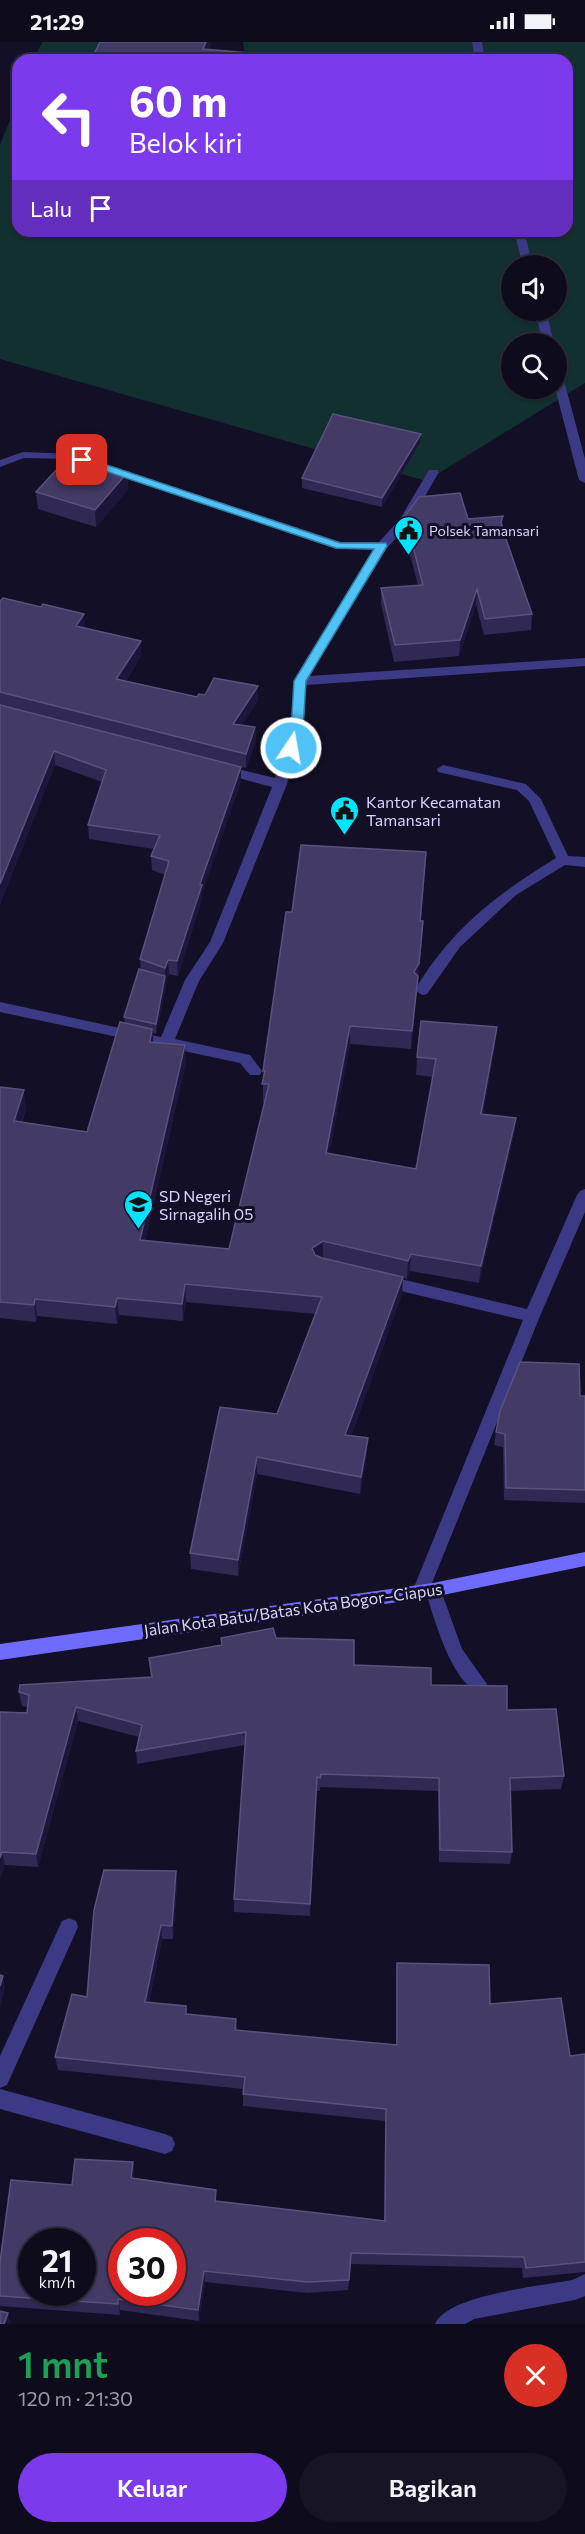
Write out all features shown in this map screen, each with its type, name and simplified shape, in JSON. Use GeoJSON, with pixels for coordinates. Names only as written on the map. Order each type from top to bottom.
{"type":"FeatureCollection","features":[{"type":"Feature","properties":{"kind":"main road","name":"Jalan Kota Batu/Batas Kota Bogor–Ciapus"},"geometry":{"type":"LineString","coordinates":[[0,1652],[426,1591],[585,1559]]}},
{"type":"Feature","properties":{"kind":"street"},"geometry":{"type":"LineString","coordinates":[[521,237],[525,255]]}},
{"type":"Feature","properties":{"kind":"street"},"geometry":{"type":"LineString","coordinates":[[563,399],[585,480]]}},
{"type":"Feature","properties":{"kind":"street"},"geometry":{"type":"LineString","coordinates":[[0,465],[23,455],[70,456],[340,546],[382,546]]}},
{"type":"Feature","properties":{"kind":"street"},"geometry":{"type":"LineString","coordinates":[[166,1043],[192,980],[216,943],[280,784],[297,730],[300,681],[382,546],[405,521],[433,472]]}},
{"type":"Feature","properties":{"kind":"street"},"geometry":{"type":"LineString","coordinates":[[300,681],[585,662]]}},
{"type":"Feature","properties":{"kind":"street"},"geometry":{"type":"LineString","coordinates":[[213,766],[280,784]]}},
{"type":"Feature","properties":{"kind":"street"},"geometry":{"type":"LineString","coordinates":[[443,769],[521,787],[534,800],[563,860]]}},
{"type":"Feature","properties":{"kind":"street"},"geometry":{"type":"LineString","coordinates":[[422,990],[455,943],[510,892],[563,860],[585,862]]}},
{"type":"Feature","properties":{"kind":"street"},"geometry":{"type":"LineString","coordinates":[[0,1007],[244,1059],[255,1071]]}},
{"type":"Feature","properties":{"kind":"street"},"geometry":{"type":"LineString","coordinates":[[477,1684],[455,1653],[426,1591],[532,1316],[585,1195]]}},
{"type":"Feature","properties":{"kind":"street"},"geometry":{"type":"LineString","coordinates":[[369,1278],[532,1316]]}},
{"type":"Feature","properties":{"kind":"street"},"geometry":{"type":"LineString","coordinates":[[0,2078],[69,1926]]}},
{"type":"Feature","properties":{"kind":"street"},"geometry":{"type":"LineString","coordinates":[[0,2099],[165,2144]]}},
{"type":"Feature","properties":{"kind":"street"},"geometry":{"type":"LineString","coordinates":[[445,2324],[471,2309],[575,2290],[585,2284]]}},
{"type":"Feature","properties":{"kind":"green space"},"geometry":{"type":"Polygon","coordinates":[[[42,42],[102,42],[129,54],[37,54],[42,42]]]}},
{"type":"Feature","properties":{"kind":"green space"},"geometry":{"type":"Polygon","coordinates":[[[243,42],[585,42],[585,383],[567,394],[567,333],[501,333],[501,399],[559,399],[426,481],[0,359],[0,145],[12,115],[12,237],[573,237],[573,54],[245,54],[243,42]]]}},
{"type":"Feature","properties":{"kind":"building"},"geometry":{"type":"Polygon","coordinates":[[[100,42],[206,42],[203,49],[250,53],[250,54],[94,54],[100,42]]]}},
{"type":"Feature","properties":{"kind":"building"},"geometry":{"type":"Polygon","coordinates":[[[333,414],[421,434],[382,498],[302,478],[333,414]]]}},
{"type":"Feature","properties":{"kind":"building"},"geometry":{"type":"Polygon","coordinates":[[[69,456],[127,473],[95,510],[36,492],[69,456]]]}},
{"type":"Feature","properties":{"kind":"building"},"geometry":{"type":"Polygon","coordinates":[[[460,493],[468,519],[503,516],[501,522],[532,614],[485,619],[477,589],[460,640],[395,645],[381,588],[423,585],[405,516],[419,497],[460,493]]]}},
{"type":"Feature","properties":{"kind":"building"},"geometry":{"type":"Polygon","coordinates":[[[3,598],[41,607],[43,604],[84,614],[76,626],[141,641],[116,679],[197,697],[199,694],[205,695],[214,678],[258,686],[233,724],[255,727],[246,754],[0,692],[0,601],[3,598]]]}},
{"type":"Feature","properties":{"kind":"building"},"geometry":{"type":"Polygon","coordinates":[[[0,705],[241,767],[200,884],[202,885],[177,961],[168,960],[165,968],[140,959],[169,861],[151,856],[160,835],[88,825],[106,770],[54,751],[0,884],[0,705]]]}},
{"type":"Feature","properties":{"kind":"building"},"geometry":{"type":"Polygon","coordinates":[[[301,845],[426,852],[419,963],[414,972],[418,976],[412,1031],[350,1026],[326,1153],[416,1169],[436,1059],[417,1057],[421,1021],[497,1027],[481,1114],[516,1118],[481,1266],[411,1254],[408,1261],[323,1241],[312,1248],[315,1255],[322,1258],[403,1277],[345,1435],[368,1438],[361,1477],[257,1457],[238,1560],[190,1553],[220,1407],[277,1414],[322,1297],[185,1284],[182,1304],[117,1298],[115,1307],[35,1299],[34,1305],[0,1302],[0,1087],[24,1090],[14,1121],[87,1132],[120,1022],[152,1029],[150,1042],[185,1045],[140,1240],[229,1249],[269,1084],[262,1084],[265,1071],[263,1071],[286,912],[292,912],[301,845]]]}},
{"type":"Feature","properties":{"kind":"building"},"geometry":{"type":"Polygon","coordinates":[[[139,969],[165,976],[156,1024],[124,1017],[139,969]]]}},
{"type":"Feature","properties":{"kind":"building"},"geometry":{"type":"Polygon","coordinates":[[[520,1362],[579,1364],[580,1396],[585,1396],[585,1490],[506,1488],[505,1434],[496,1432],[500,1411],[520,1362]]]}},
{"type":"Feature","properties":{"kind":"building"},"geometry":{"type":"Polygon","coordinates":[[[273,1628],[276,1638],[354,1640],[354,1665],[431,1668],[431,1685],[507,1686],[507,1710],[556,1709],[564,1776],[510,1778],[512,1852],[440,1850],[439,1778],[321,1774],[320,1778],[317,1777],[310,1904],[234,1899],[246,1732],[136,1751],[142,1725],[76,1707],[36,1854],[2,1852],[0,1858],[0,1712],[27,1713],[29,1695],[19,1692],[20,1685],[152,1677],[149,1658],[222,1645],[221,1638],[273,1628]]]}},
{"type":"Feature","properties":{"kind":"building"},"geometry":{"type":"Polygon","coordinates":[[[104,1870],[176,1871],[172,1926],[161,1925],[145,2002],[186,2006],[186,2014],[236,2019],[235,2030],[397,2045],[397,1963],[489,1965],[490,2004],[561,1998],[570,2056],[585,2054],[585,2262],[526,2268],[524,2257],[351,2253],[349,2280],[307,2282],[204,2271],[198,2310],[169,2306],[186,2306],[186,2228],[108,2228],[108,2303],[96,2303],[96,2228],[18,2228],[18,2297],[0,2296],[0,2262],[11,2180],[72,2185],[75,2159],[133,2162],[131,2178],[216,2190],[215,2201],[385,2221],[386,2109],[243,2094],[245,2077],[55,2057],[72,1994],[87,1997],[94,1910],[104,1870]]]}},
{"type":"Feature","properties":{"kind":"building"},"geometry":{"type":"Polygon","coordinates":[[[0,2311],[8,2313],[4,2324],[0,2324],[0,2311]]]}},
{"type":"Feature","properties":{"kind":"place","name":"Polsek Tamansari"},"geometry":{"type":"Point","coordinates":[408,556]}},
{"type":"Feature","properties":{"kind":"place","name":"Kantor Kecamatan Tamansari"},"geometry":{"type":"Point","coordinates":[345,836]}},
{"type":"Feature","properties":{"kind":"place","name":"SD Negeri Sirnagalih 05"},"geometry":{"type":"Point","coordinates":[138,1230]}},
{"type":"Feature","properties":{"kind":"route"},"geometry":{"type":"LineString","coordinates":[[82,460],[340,546],[382,546],[333,629],[313,656],[300,681],[297,730],[291,748]]}}]}
